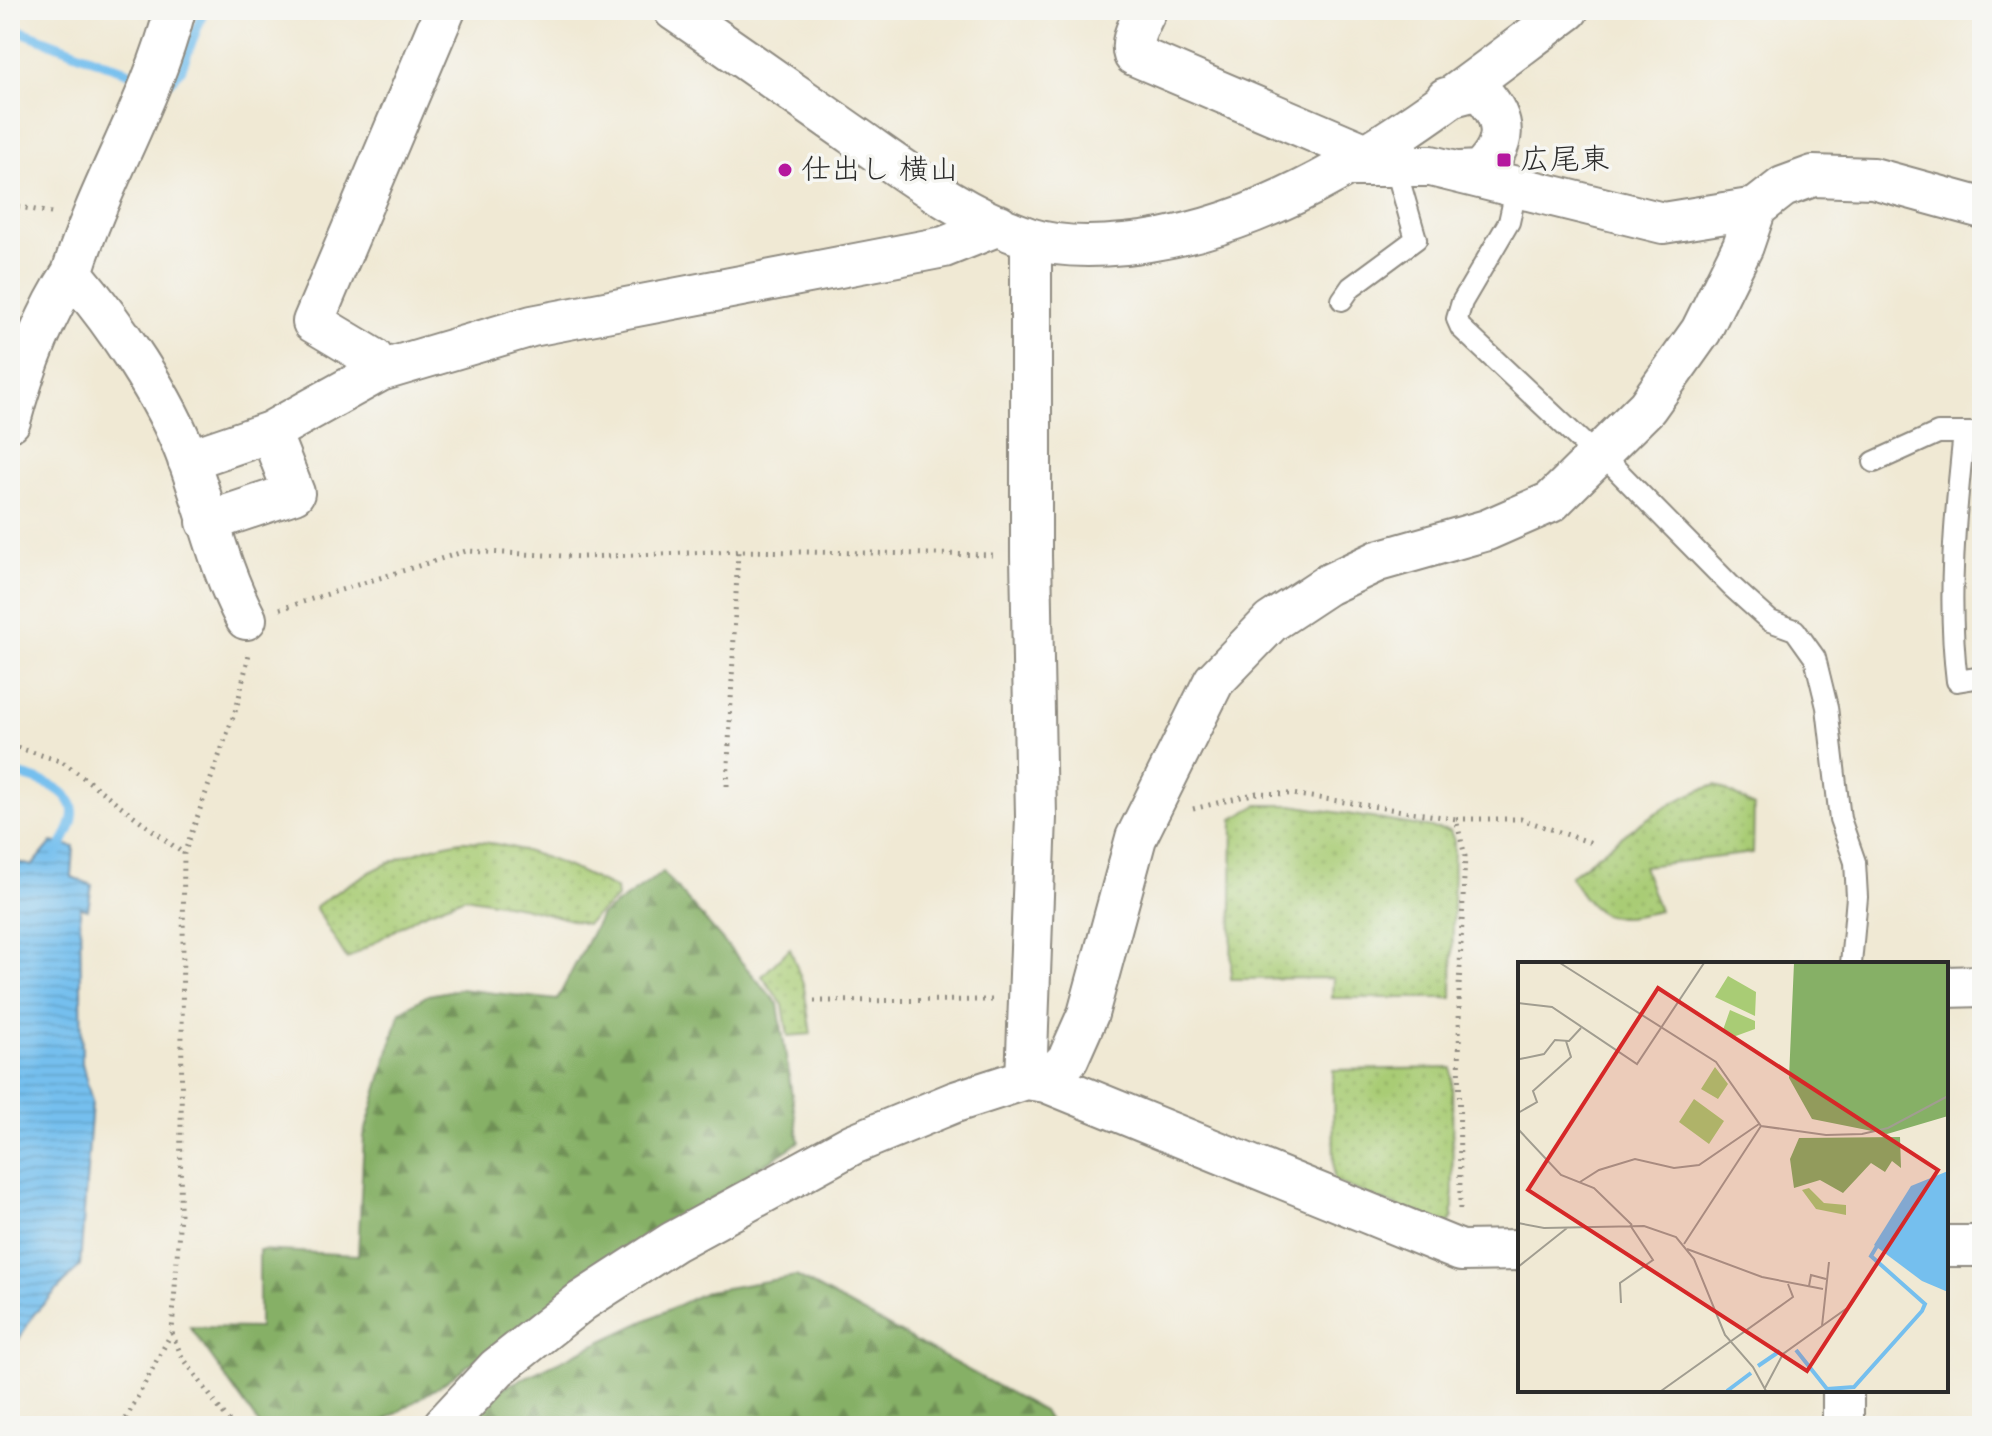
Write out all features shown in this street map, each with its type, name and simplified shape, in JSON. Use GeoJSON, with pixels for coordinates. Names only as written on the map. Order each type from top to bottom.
{"type":"FeatureCollection","features":[{"type":"Feature","properties":{"kind":"street"},"geometry":{"type":"LineString","coordinates":[[10,421],[18,389],[53,301],[72,273],[91,220],[157,70],[175,10]]}},
{"type":"Feature","properties":{"kind":"street"},"geometry":{"type":"LineString","coordinates":[[380,371],[373,358],[313,322],[445,10]]}},
{"type":"Feature","properties":{"kind":"street"},"geometry":{"type":"LineString","coordinates":[[674,10],[931,191],[1015,232],[1095,247],[1160,241],[1224,225],[1368,162],[1446,98],[1568,10]]}},
{"type":"Feature","properties":{"kind":"street"},"geometry":{"type":"LineString","coordinates":[[1146,10],[1136,32],[1134,55],[1368,162],[1431,166],[1663,223],[1756,208],[1783,187],[1813,176],[1873,178],[1982,208]]}},
{"type":"Feature","properties":{"kind":"street"},"geometry":{"type":"LineString","coordinates":[[1446,98],[1472,91],[1482,93],[1499,113],[1502,126],[1500,139],[1489,162],[1479,171],[1460,172]]}},
{"type":"Feature","properties":{"kind":"street"},"geometry":{"type":"LineString","coordinates":[[443,1426],[497,1368],[582,1301],[673,1242],[853,1144],[955,1102],[1036,1081],[1068,1059],[1088,1014],[1136,838],[1214,681],[1271,622],[1327,585],[1378,561],[1487,530],[1551,502],[1647,407],[1701,331],[1743,246],[1756,208]]}},
{"type":"Feature","properties":{"kind":"street"},"geometry":{"type":"LineString","coordinates":[[188,460],[270,432],[380,371],[532,326],[1015,232]]}},
{"type":"Feature","properties":{"kind":"street"},"geometry":{"type":"LineString","coordinates":[[1015,232],[1031,556],[1036,817],[1029,1000],[1036,1081]]}},
{"type":"Feature","properties":{"kind":"street"},"geometry":{"type":"LineString","coordinates":[[72,273],[92,296],[147,381],[188,460],[232,591],[246,619]]}},
{"type":"Feature","properties":{"kind":"street"},"geometry":{"type":"LineString","coordinates":[[207,522],[294,493],[270,432]]}},
{"type":"Feature","properties":{"kind":"street"},"geometry":{"type":"LineString","coordinates":[[1948,987],[1982,986]]}},
{"type":"Feature","properties":{"kind":"street"},"geometry":{"type":"LineString","coordinates":[[1036,1081],[1461,1251],[1518,1250]]}},
{"type":"Feature","properties":{"kind":"street"},"geometry":{"type":"LineString","coordinates":[[1948,1246],[1982,1246]]}},
{"type":"Feature","properties":{"kind":"street"},"geometry":{"type":"LineString","coordinates":[[1843,1392],[1843,1426]]}},
{"type":"Feature","properties":{"kind":"lane"},"geometry":{"type":"LineString","coordinates":[[1342,300],[1351,287],[1416,239],[1368,162]]}},
{"type":"Feature","properties":{"kind":"lane"},"geometry":{"type":"LineString","coordinates":[[1517,186],[1509,222],[1462,302],[1457,319],[1461,328],[1599,454],[1731,586],[1770,621],[1795,630],[1815,658],[1827,707],[1840,819],[1855,862],[1857,897],[1851,962]]}},
{"type":"Feature","properties":{"kind":"lane"},"geometry":{"type":"LineString","coordinates":[[1874,462],[1938,433],[1973,433],[1953,527],[1955,669],[1957,681],[1982,677]]}},
{"type":"Feature","properties":{"kind":"path"},"geometry":{"type":"LineString","coordinates":[[10,205],[91,220]]}},
{"type":"Feature","properties":{"kind":"path"},"geometry":{"type":"LineString","coordinates":[[122,1426],[172,1332],[180,1213],[184,854],[237,706],[249,657],[246,619],[466,551],[583,557],[738,551],[1031,556]]}},
{"type":"Feature","properties":{"kind":"path"},"geometry":{"type":"LineString","coordinates":[[727,786],[738,551]]}},
{"type":"Feature","properties":{"kind":"path"},"geometry":{"type":"LineString","coordinates":[[10,745],[63,762],[184,854]]}},
{"type":"Feature","properties":{"kind":"path"},"geometry":{"type":"LineString","coordinates":[[1145,819],[1257,793],[1292,794],[1456,819],[1521,819],[1592,843]]}},
{"type":"Feature","properties":{"kind":"path"},"geometry":{"type":"LineString","coordinates":[[1456,819],[1465,856],[1459,1003],[1461,1251]]}},
{"type":"Feature","properties":{"kind":"path"},"geometry":{"type":"LineString","coordinates":[[814,1001],[1029,1000]]}},
{"type":"Feature","properties":{"kind":"path"},"geometry":{"type":"LineString","coordinates":[[172,1332],[181,1355],[232,1426]]}},
{"type":"Feature","properties":{"kind":"green space"},"geometry":{"type":"Polygon","coordinates":[[[1716,785],[1754,806],[1753,853],[1643,866],[1659,911],[1616,917],[1606,915],[1588,902],[1570,876],[1658,812],[1716,785]]]}},
{"type":"Feature","properties":{"kind":"green space"},"geometry":{"type":"Polygon","coordinates":[[[1258,805],[1292,805],[1450,831],[1454,841],[1452,998],[1332,998],[1333,978],[1231,979],[1233,819],[1258,805]]]}},
{"type":"Feature","properties":{"kind":"green space"},"geometry":{"type":"Polygon","coordinates":[[[461,841],[501,845],[541,856],[616,889],[617,898],[586,924],[522,907],[465,897],[420,915],[347,959],[315,907],[384,865],[421,850],[461,841]]]}},
{"type":"Feature","properties":{"kind":"green space"},"geometry":{"type":"Polygon","coordinates":[[[663,872],[778,1004],[799,1142],[572,1289],[440,1386],[375,1426],[260,1426],[190,1327],[259,1328],[259,1250],[358,1255],[364,1136],[400,1012],[428,995],[460,989],[557,1000],[601,915],[663,872]]]}},
{"type":"Feature","properties":{"kind":"green space"},"geometry":{"type":"Polygon","coordinates":[[[790,948],[804,987],[811,1034],[788,1036],[783,1005],[762,976],[790,948]]]}},
{"type":"Feature","properties":{"kind":"green space"},"geometry":{"type":"Polygon","coordinates":[[[1452,1068],[1453,1217],[1449,1223],[1440,1224],[1334,1181],[1333,1070],[1452,1068]]]}},
{"type":"Feature","properties":{"kind":"green space"},"geometry":{"type":"Polygon","coordinates":[[[796,1276],[1043,1411],[1052,1426],[422,1426],[708,1291],[796,1276]]]}},
{"type":"Feature","properties":{"kind":"water"},"geometry":{"type":"Polygon","coordinates":[[[52,842],[74,847],[72,877],[92,885],[88,909],[80,907],[82,1063],[92,1102],[80,1266],[34,1314],[10,1354],[10,860],[32,866],[52,842]]]}},
{"type":"Feature","properties":{"kind":"waterway"},"geometry":{"type":"LineString","coordinates":[[170,81],[181,69],[204,10]]}},
{"type":"Feature","properties":{"kind":"waterway"},"geometry":{"type":"LineString","coordinates":[[10,27],[141,77]]}},
{"type":"Feature","properties":{"kind":"waterway"},"geometry":{"type":"LineString","coordinates":[[10,772],[48,784],[70,802],[72,822],[57,854]]}},
{"type":"Feature","properties":{"kind":"place","name":"広尾東"},"geometry":{"type":"Point","coordinates":[1504,160]}},
{"type":"Feature","properties":{"kind":"place","name":"仕出し 横山"},"geometry":{"type":"Point","coordinates":[785,170]}}]}
